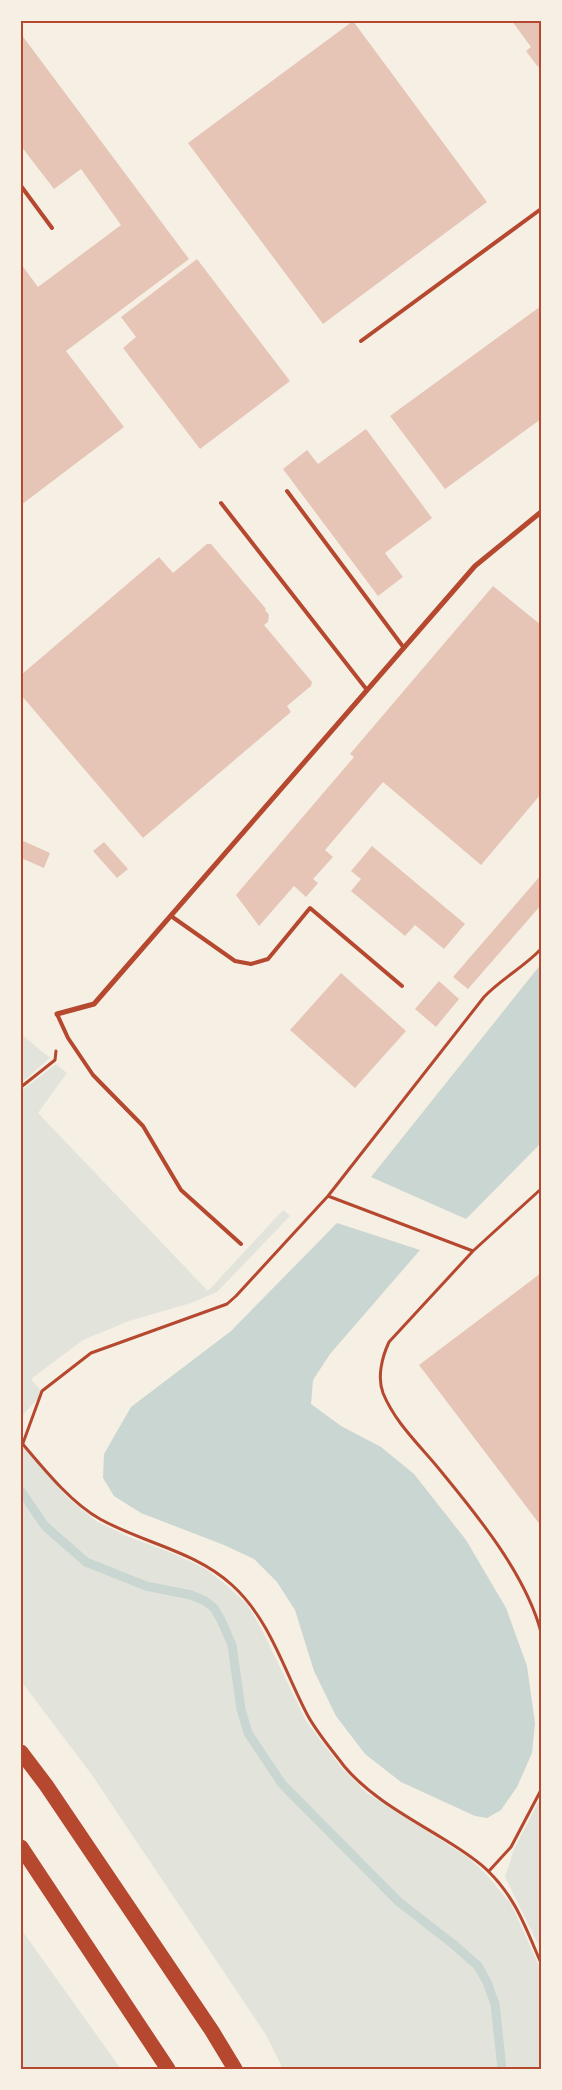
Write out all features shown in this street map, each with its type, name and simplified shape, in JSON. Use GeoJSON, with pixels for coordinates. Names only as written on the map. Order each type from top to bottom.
{"type":"FeatureCollection","features":[{"type":"Feature","properties":{"kind":"highway"},"geometry":{"type":"LineString","coordinates":[[21,1752],[85,1842],[212,2031],[235,2069]]}},
{"type":"Feature","properties":{"kind":"highway"},"geometry":{"type":"LineString","coordinates":[[21,1847],[168,2069]]}},
{"type":"Feature","properties":{"kind":"street"},"geometry":{"type":"LineString","coordinates":[[57,1014],[94,1004],[475,566],[541,512]]}},
{"type":"Feature","properties":{"kind":"lane"},"geometry":{"type":"LineString","coordinates":[[21,186],[52,228]]}},
{"type":"Feature","properties":{"kind":"lane"},"geometry":{"type":"LineString","coordinates":[[360,341],[541,209]]}},
{"type":"Feature","properties":{"kind":"lane"},"geometry":{"type":"LineString","coordinates":[[287,491],[404,648]]}},
{"type":"Feature","properties":{"kind":"lane"},"geometry":{"type":"LineString","coordinates":[[221,503],[367,690]]}},
{"type":"Feature","properties":{"kind":"lane"},"geometry":{"type":"LineString","coordinates":[[171,916],[235,961],[251,964],[268,959],[310,908],[402,986]]}},
{"type":"Feature","properties":{"kind":"lane"},"geometry":{"type":"LineString","coordinates":[[57,1014],[68,1038],[93,1075],[143,1126],[181,1190],[241,1244]]}},
{"type":"Feature","properties":{"kind":"path"},"geometry":{"type":"LineString","coordinates":[[541,949],[494,986],[484,997],[328,1196],[236,1296],[226,1304],[91,1353],[42,1391],[22,1443],[72,1498],[98,1518],[132,1535],[182,1553],[213,1570],[233,1586],[251,1605],[266,1630],[309,1718],[345,1767],[362,1785],[379,1798],[471,1856],[489,1871],[515,1903],[541,1963]]}},
{"type":"Feature","properties":{"kind":"path"},"geometry":{"type":"LineString","coordinates":[[21,1087],[56,1060],[57,1014]]}},
{"type":"Feature","properties":{"kind":"path"},"geometry":{"type":"LineString","coordinates":[[541,1189],[473,1251],[389,1342],[382,1357],[381,1376],[382,1392],[397,1420],[445,1475],[520,1580],[537,1617],[541,1632]]}},
{"type":"Feature","properties":{"kind":"path"},"geometry":{"type":"LineString","coordinates":[[328,1196],[473,1251]]}},
{"type":"Feature","properties":{"kind":"path"},"geometry":{"type":"LineString","coordinates":[[489,1871],[511,1847],[541,1790]]}},
{"type":"Feature","properties":{"kind":"shaded area"},"geometry":{"type":"Polygon","coordinates":[[[541,964],[541,1143],[466,1219],[371,1177],[541,964]]]}},
{"type":"Feature","properties":{"kind":"shaded area"},"geometry":{"type":"Polygon","coordinates":[[[21,1034],[50,1058],[21,1083],[21,1034]]]}},
{"type":"Feature","properties":{"kind":"shaded area"},"geometry":{"type":"Polygon","coordinates":[[[56,1064],[67,1073],[38,1113],[208,1291],[283,1210],[290,1216],[217,1292],[191,1303],[129,1321],[83,1340],[31,1379],[43,1393],[21,1417],[21,1091],[56,1064]]]}},
{"type":"Feature","properties":{"kind":"shaded area"},"geometry":{"type":"Polygon","coordinates":[[[337,1223],[420,1250],[330,1354],[313,1380],[311,1404],[341,1426],[381,1447],[414,1474],[466,1540],[506,1608],[527,1666],[535,1723],[532,1753],[517,1787],[501,1810],[487,1818],[475,1816],[401,1782],[365,1754],[336,1716],[314,1671],[295,1610],[277,1582],[254,1559],[224,1545],[141,1513],[114,1496],[103,1478],[104,1454],[131,1407],[231,1331],[337,1223]]]}},
{"type":"Feature","properties":{"kind":"shaded area"},"geometry":{"type":"Polygon","coordinates":[[[21,1445],[68,1498],[96,1521],[206,1569],[247,1604],[261,1628],[306,1721],[341,1767],[367,1793],[469,1858],[486,1874],[511,1904],[541,1970],[541,2069],[283,2069],[266,2035],[92,1775],[21,1681],[21,1445]]]}},
{"type":"Feature","properties":{"kind":"shaded area"},"geometry":{"type":"Polygon","coordinates":[[[541,1797],[541,1950],[505,1877],[514,1849],[541,1797]]]}},
{"type":"Feature","properties":{"kind":"shaded area"},"geometry":{"type":"Polygon","coordinates":[[[21,1929],[121,2069],[21,2069],[21,1929]]]}},
{"type":"Feature","properties":{"kind":"building"},"geometry":{"type":"Polygon","coordinates":[[[353,21],[487,202],[323,324],[188,143],[353,21]]]}},
{"type":"Feature","properties":{"kind":"building"},"geometry":{"type":"Polygon","coordinates":[[[512,21],[541,21],[541,64],[538,67],[526,51],[531,47],[512,21]]]}},
{"type":"Feature","properties":{"kind":"building"},"geometry":{"type":"Polygon","coordinates":[[[21,34],[189,259],[66,351],[124,427],[21,505],[21,264],[38,287],[121,225],[81,169],[54,189],[21,146],[21,34]]]}},
{"type":"Feature","properties":{"kind":"building"},"geometry":{"type":"Polygon","coordinates":[[[197,259],[290,381],[200,449],[123,348],[136,337],[121,317],[197,259]]]}},
{"type":"Feature","properties":{"kind":"building"},"geometry":{"type":"Polygon","coordinates":[[[541,306],[541,419],[445,489],[390,416],[541,306]]]}},
{"type":"Feature","properties":{"kind":"building"},"geometry":{"type":"Polygon","coordinates":[[[366,429],[432,518],[385,553],[403,577],[378,596],[283,469],[307,450],[318,464],[366,429]]]}},
{"type":"Feature","properties":{"kind":"building"},"geometry":{"type":"Polygon","coordinates":[[[207,544],[211,544],[266,609],[269,615],[268,622],[264,625],[312,682],[311,686],[287,706],[291,712],[143,838],[21,695],[21,675],[159,557],[173,573],[207,544]]]}},
{"type":"Feature","properties":{"kind":"building"},"geometry":{"type":"Polygon","coordinates":[[[493,586],[541,625],[541,794],[481,865],[383,782],[325,850],[333,857],[313,879],[318,883],[306,897],[294,886],[259,926],[236,895],[354,757],[350,754],[493,586]]]}},
{"type":"Feature","properties":{"kind":"building"},"geometry":{"type":"Polygon","coordinates":[[[21,840],[50,853],[44,868],[21,858],[21,840]]]}},
{"type":"Feature","properties":{"kind":"building"},"geometry":{"type":"Polygon","coordinates":[[[104,842],[128,869],[117,878],[93,851],[104,842]]]}},
{"type":"Feature","properties":{"kind":"building"},"geometry":{"type":"Polygon","coordinates":[[[372,846],[465,924],[444,949],[415,925],[405,936],[351,891],[361,879],[351,871],[372,846]]]}},
{"type":"Feature","properties":{"kind":"building"},"geometry":{"type":"Polygon","coordinates":[[[541,875],[541,905],[468,989],[453,977],[541,875]]]}},
{"type":"Feature","properties":{"kind":"building"},"geometry":{"type":"Polygon","coordinates":[[[341,973],[406,1031],[355,1088],[290,1030],[341,973]]]}},
{"type":"Feature","properties":{"kind":"building"},"geometry":{"type":"Polygon","coordinates":[[[439,981],[459,999],[436,1027],[415,1009],[439,981]]]}},
{"type":"Feature","properties":{"kind":"building"},"geometry":{"type":"Polygon","coordinates":[[[541,1273],[541,1526],[419,1365],[541,1273]]]}},
{"type":"Feature","properties":{"kind":"waterway"},"geometry":{"type":"LineString","coordinates":[[21,1491],[45,1526],[86,1562],[146,1586],[191,1595],[205,1601],[214,1608],[232,1645],[241,1709],[248,1733],[282,1784],[399,1902],[478,1966],[487,1982],[495,2004],[502,2069]]}}]}
